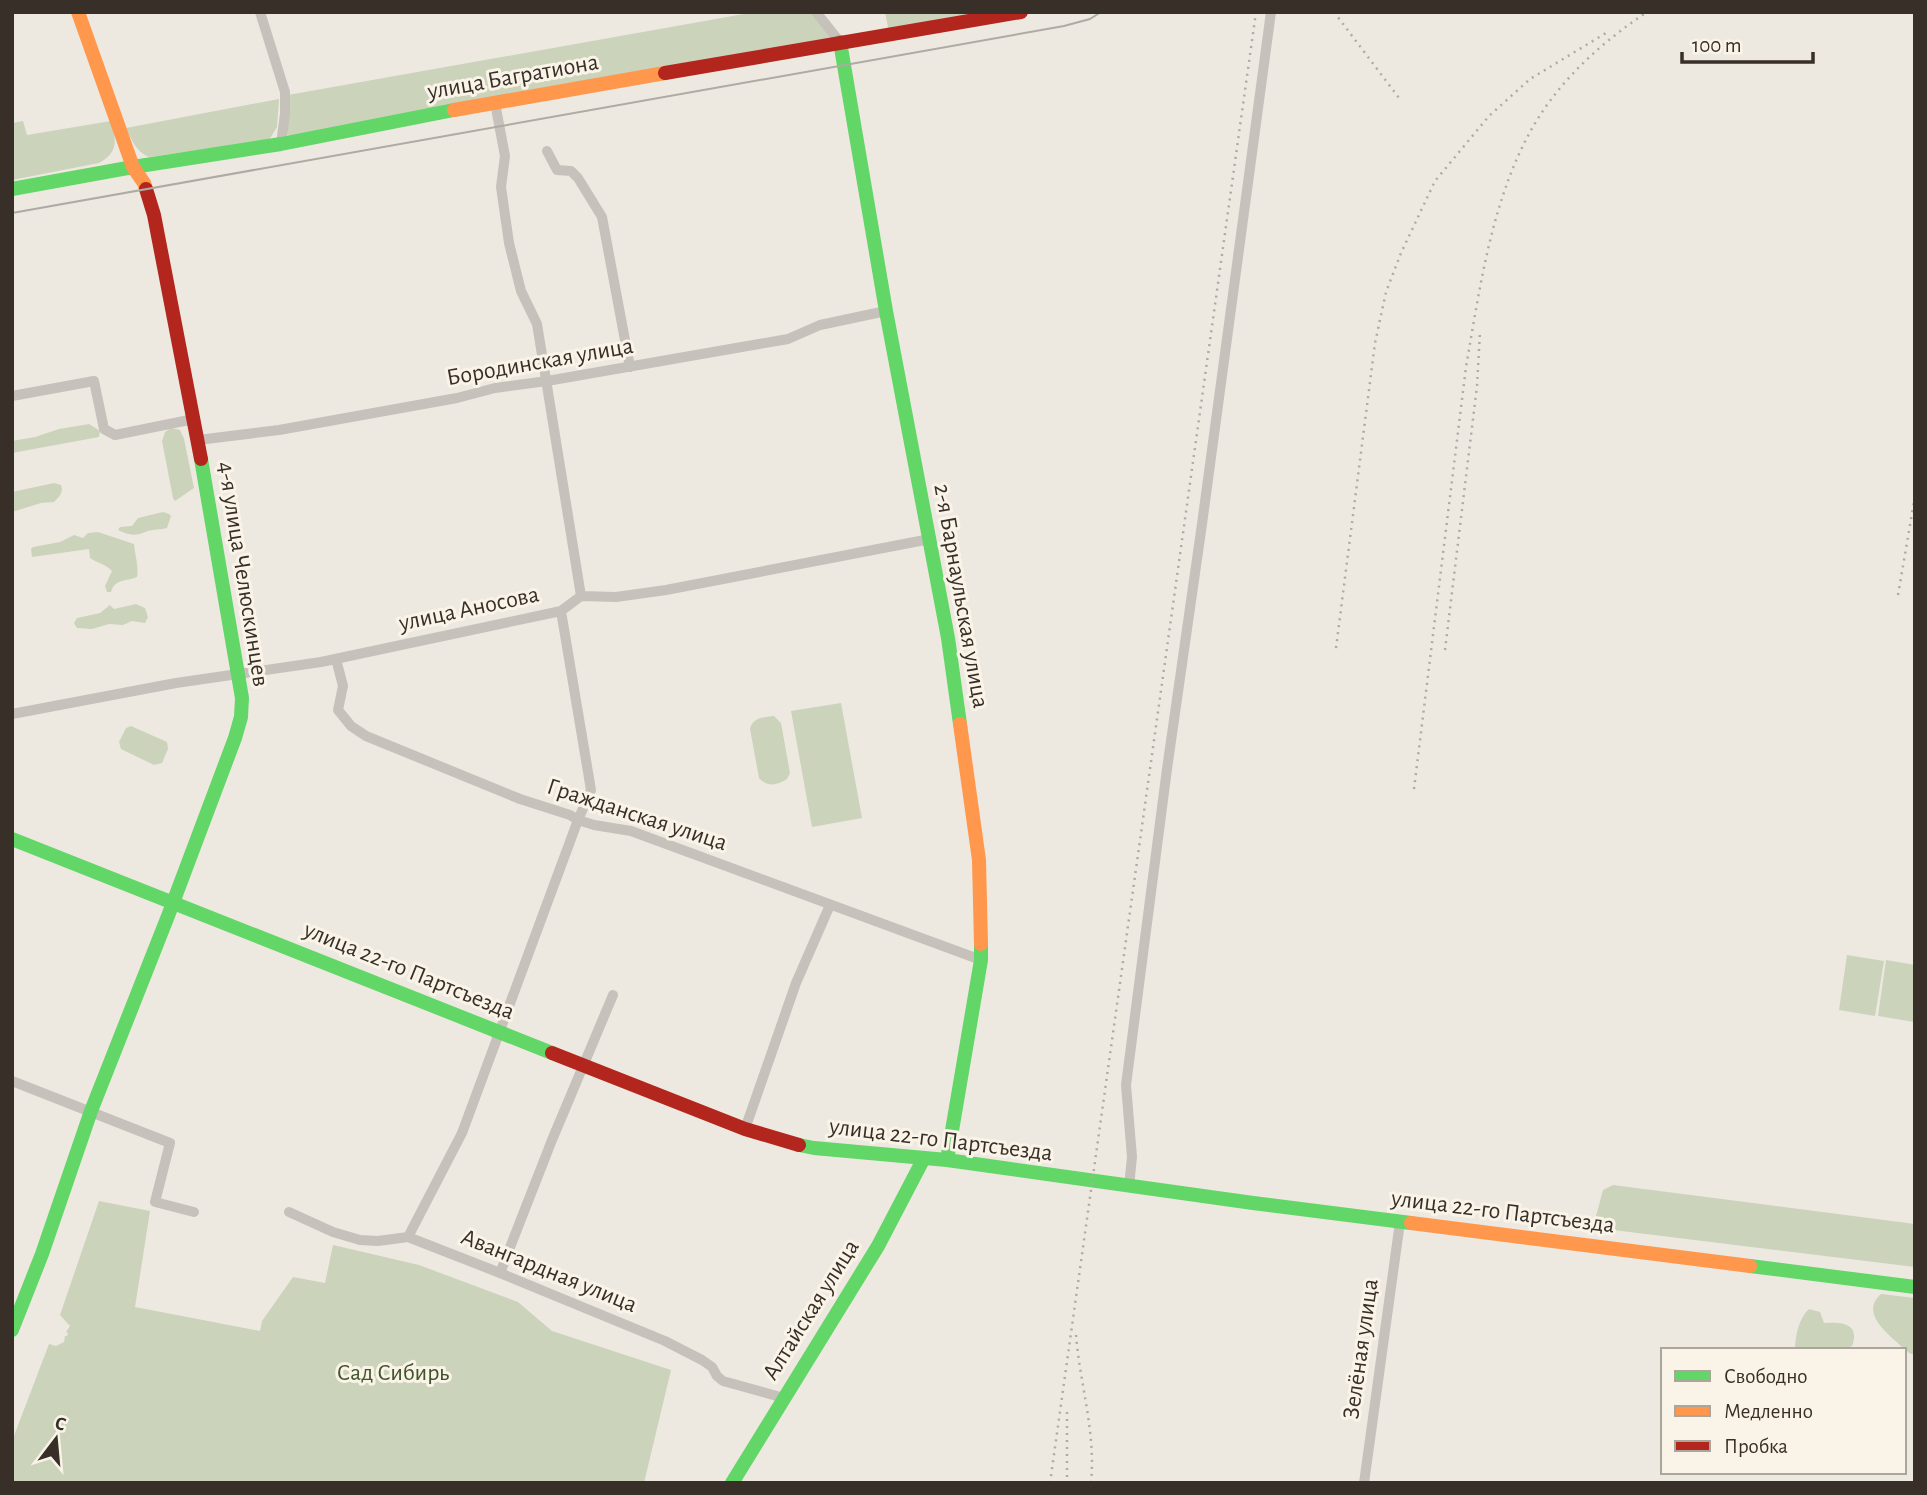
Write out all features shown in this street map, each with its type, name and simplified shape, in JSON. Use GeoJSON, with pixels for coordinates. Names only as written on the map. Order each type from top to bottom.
{"type":"FeatureCollection","features":[{"type":"Feature","properties":{"kind":"main road","name":"4-я улица Челюскинцев"},"geometry":{"type":"LineString","coordinates":[[13,1324],[50,1232],[91,1111],[235,738],[241,717],[242,698],[198,440],[154,215],[144,183],[133,167],[78,12]]}},
{"type":"Feature","properties":{"kind":"main road","name":"улица Багратиона"},"geometry":{"type":"LineString","coordinates":[[12,189],[281,144],[495,103],[1021,12]]}},
{"type":"Feature","properties":{"kind":"main road","name":"2-я Барнаульская улица"},"geometry":{"type":"LineString","coordinates":[[840,43],[886,311],[948,638],[979,860],[981,960],[947,1160]]}},
{"type":"Feature","properties":{"kind":"main road","name":"улица 22-го Партсъезда"},"geometry":{"type":"LineString","coordinates":[[12,839],[745,1129],[789,1143],[814,1148],[947,1160],[1400,1222],[1915,1287]]}},
{"type":"Feature","properties":{"kind":"main road","name":"Алтайская улица"},"geometry":{"type":"LineString","coordinates":[[732,1483],[878,1246],[924,1158]]}},
{"type":"Feature","properties":{"kind":"street"},"geometry":{"type":"LineString","coordinates":[[260,12],[285,92],[281,144]]}},
{"type":"Feature","properties":{"kind":"street"},"geometry":{"type":"LineString","coordinates":[[816,12],[840,43]]}},
{"type":"Feature","properties":{"kind":"street"},"geometry":{"type":"LineString","coordinates":[[1129,1186],[1132,1157],[1126,1085],[1271,12]]}},
{"type":"Feature","properties":{"kind":"street"},"geometry":{"type":"LineString","coordinates":[[495,103],[505,156],[501,187],[509,243],[521,291],[537,324],[581,596],[616,597],[654,592],[930,539]]}},
{"type":"Feature","properties":{"kind":"street"},"geometry":{"type":"LineString","coordinates":[[547,151],[557,170],[571,172],[578,178],[602,217],[630,367]]}},
{"type":"Feature","properties":{"kind":"street","name":"Бородинская улица"},"geometry":{"type":"LineString","coordinates":[[198,440],[279,430],[457,398],[506,386],[788,339],[820,325],[886,311]]}},
{"type":"Feature","properties":{"kind":"street"},"geometry":{"type":"LineString","coordinates":[[12,396],[94,381],[104,429],[115,435],[194,419]]}},
{"type":"Feature","properties":{"kind":"street","name":"улица Аносова"},"geometry":{"type":"LineString","coordinates":[[12,714],[176,683],[336,659],[561,611],[581,596]]}},
{"type":"Feature","properties":{"kind":"street"},"geometry":{"type":"LineString","coordinates":[[408,1237],[462,1133],[591,790],[561,611]]}},
{"type":"Feature","properties":{"kind":"street","name":"Гражданская улица"},"geometry":{"type":"LineString","coordinates":[[336,659],[343,687],[338,710],[351,726],[366,736],[520,799],[594,825],[631,831],[981,960]]}},
{"type":"Feature","properties":{"kind":"street"},"geometry":{"type":"LineString","coordinates":[[745,1129],[796,983],[830,905]]}},
{"type":"Feature","properties":{"kind":"street"},"geometry":{"type":"LineString","coordinates":[[500,1272],[613,995]]}},
{"type":"Feature","properties":{"kind":"street"},"geometry":{"type":"LineString","coordinates":[[12,1081],[170,1143],[155,1202],[194,1212]]}},
{"type":"Feature","properties":{"kind":"street","name":"Авангардная улица"},"geometry":{"type":"LineString","coordinates":[[289,1212],[333,1232],[360,1240],[378,1241],[408,1237],[665,1341],[702,1360],[712,1367],[723,1381],[784,1398]]}},
{"type":"Feature","properties":{"kind":"street","name":"Зелёная улица"},"geometry":{"type":"LineString","coordinates":[[1364,1483],[1400,1222]]}},
{"type":"Feature","properties":{"kind":"green space"},"geometry":{"type":"Polygon","coordinates":[[[755,12],[820,12],[830,28],[831,41],[289,136],[286,132],[288,95],[755,12]]]}},
{"type":"Feature","properties":{"kind":"green space"},"geometry":{"type":"Polygon","coordinates":[[[885,12],[991,12],[889,32],[885,12]]]}},
{"type":"Feature","properties":{"kind":"green space"},"geometry":{"type":"Polygon","coordinates":[[[279,99],[277,127],[269,140],[149,157],[138,149],[126,128],[279,99]]]}},
{"type":"Feature","properties":{"kind":"green space"},"geometry":{"type":"Polygon","coordinates":[[[23,121],[27,135],[111,121],[113,150],[99,163],[12,180],[12,123],[23,121]]]}},
{"type":"Feature","properties":{"kind":"green space"},"geometry":{"type":"Polygon","coordinates":[[[89,424],[100,431],[99,437],[12,453],[12,441],[89,424]]]}},
{"type":"Feature","properties":{"kind":"green space"},"geometry":{"type":"Polygon","coordinates":[[[171,428],[180,430],[184,439],[194,488],[175,501],[162,441],[165,432],[171,428]]]}},
{"type":"Feature","properties":{"kind":"green space"},"geometry":{"type":"Polygon","coordinates":[[[54,483],[61,485],[62,490],[54,502],[12,512],[12,492],[54,483]]]}},
{"type":"Feature","properties":{"kind":"green space"},"geometry":{"type":"Polygon","coordinates":[[[163,512],[171,516],[167,528],[133,535],[118,530],[120,527],[132,526],[138,518],[163,512]]]}},
{"type":"Feature","properties":{"kind":"green space"},"geometry":{"type":"Polygon","coordinates":[[[98,532],[134,544],[137,577],[118,582],[111,592],[107,592],[105,586],[112,571],[90,558],[89,549],[32,557],[33,547],[60,542],[74,535],[83,538],[88,533],[98,532]]]}},
{"type":"Feature","properties":{"kind":"green space"},"geometry":{"type":"Polygon","coordinates":[[[136,604],[145,608],[148,617],[145,623],[132,621],[123,625],[109,624],[92,629],[77,628],[74,623],[77,618],[100,613],[110,605],[114,609],[136,604]]]}},
{"type":"Feature","properties":{"kind":"green space"},"geometry":{"type":"Polygon","coordinates":[[[841,703],[862,818],[812,827],[791,711],[841,703]]]}},
{"type":"Feature","properties":{"kind":"green space"},"geometry":{"type":"Polygon","coordinates":[[[774,716],[781,723],[790,773],[787,779],[773,784],[759,778],[750,729],[756,720],[774,716]]]}},
{"type":"Feature","properties":{"kind":"green space"},"geometry":{"type":"Polygon","coordinates":[[[131,726],[167,742],[168,749],[162,763],[154,765],[121,749],[119,742],[126,728],[131,726]]]}},
{"type":"Feature","properties":{"kind":"green space"},"geometry":{"type":"Polygon","coordinates":[[[1847,955],[1884,961],[1875,1016],[1839,1010],[1847,955]]]}},
{"type":"Feature","properties":{"kind":"green space"},"geometry":{"type":"Polygon","coordinates":[[[1886,960],[1915,965],[1914,1022],[1878,1016],[1886,960]]]}},
{"type":"Feature","properties":{"kind":"green space"},"geometry":{"type":"Polygon","coordinates":[[[1613,1185],[1915,1224],[1915,1267],[1605,1229],[1596,1216],[1603,1190],[1613,1185]]]}},
{"type":"Feature","properties":{"kind":"green space","name":"Сад Сибирь"},"geometry":{"type":"Polygon","coordinates":[[[99,1201],[150,1211],[135,1307],[260,1331],[262,1321],[293,1277],[325,1283],[333,1245],[419,1265],[518,1302],[552,1331],[671,1370],[644,1483],[12,1483],[12,1441],[49,1344],[56,1346],[64,1342],[67,1336],[66,1332],[70,1326],[60,1315],[99,1201]]]}},
{"type":"Feature","properties":{"kind":"green space"},"geometry":{"type":"Polygon","coordinates":[[[1881,1294],[1915,1298],[1915,1355],[1909,1353],[1880,1326],[1873,1310],[1881,1294]]]}},
{"type":"Feature","properties":{"kind":"green space"},"geometry":{"type":"Polygon","coordinates":[[[1809,1309],[1820,1312],[1824,1323],[1847,1325],[1854,1332],[1852,1346],[1795,1348],[1798,1328],[1809,1309]]]}},
{"type":"Feature","properties":{"kind":"tram line"},"geometry":{"type":"LineString","coordinates":[[12,213],[1064,26],[1090,19],[1101,12]]}},
{"type":"Feature","properties":{"kind":"railway"},"geometry":{"type":"LineString","coordinates":[[1050,1483],[1256,12]]}},
{"type":"Feature","properties":{"kind":"railway"},"geometry":{"type":"LineString","coordinates":[[1334,12],[1399,98]]}},
{"type":"Feature","properties":{"kind":"railway"},"geometry":{"type":"LineString","coordinates":[[1414,789],[1466,367],[1483,274],[1498,212],[1520,153],[1545,108],[1584,62],[1647,12]]}},
{"type":"Feature","properties":{"kind":"railway"},"geometry":{"type":"LineString","coordinates":[[1336,648],[1375,343],[1386,292],[1401,253],[1435,181],[1489,116],[1530,79],[1606,33]]}},
{"type":"Feature","properties":{"kind":"railway"},"geometry":{"type":"LineString","coordinates":[[1445,650],[1477,386],[1480,332]]}},
{"type":"Feature","properties":{"kind":"railway"},"geometry":{"type":"LineString","coordinates":[[1898,595],[1915,496]]}},
{"type":"Feature","properties":{"kind":"railway"},"geometry":{"type":"LineString","coordinates":[[1076,1335],[1090,1427],[1091,1483]]}},
{"type":"Feature","properties":{"kind":"railway"},"geometry":{"type":"LineString","coordinates":[[1067,1412],[1067,1483]]}},
{"type":"Feature","properties":{"kind":"traffic: fast"},"geometry":{"type":"LineString","coordinates":[[840,42],[886,311],[948,638],[960,724]]}},
{"type":"Feature","properties":{"kind":"traffic: fast"},"geometry":{"type":"LineString","coordinates":[[12,189],[281,144],[454,110]]}},
{"type":"Feature","properties":{"kind":"traffic: fast"},"geometry":{"type":"LineString","coordinates":[[12,1330],[42,1254],[91,1111],[168,916],[241,717],[242,698],[201,459]]}},
{"type":"Feature","properties":{"kind":"traffic: fast"},"geometry":{"type":"LineString","coordinates":[[12,839],[552,1053]]}},
{"type":"Feature","properties":{"kind":"traffic: fast"},"geometry":{"type":"LineString","coordinates":[[947,1160],[981,960],[981,944]]}},
{"type":"Feature","properties":{"kind":"traffic: fast"},"geometry":{"type":"LineString","coordinates":[[799,1145],[947,1160],[1411,1223]]}},
{"type":"Feature","properties":{"kind":"traffic: fast"},"geometry":{"type":"LineString","coordinates":[[732,1483],[878,1246],[924,1158]]}},
{"type":"Feature","properties":{"kind":"traffic: fast"},"geometry":{"type":"LineString","coordinates":[[1750,1266],[1915,1287]]}},
{"type":"Feature","properties":{"kind":"traffic: slow"},"geometry":{"type":"LineString","coordinates":[[78,12],[133,167],[146,189]]}},
{"type":"Feature","properties":{"kind":"traffic: slow"},"geometry":{"type":"LineString","coordinates":[[454,110],[665,73]]}},
{"type":"Feature","properties":{"kind":"traffic: slow"},"geometry":{"type":"LineString","coordinates":[[960,724],[979,860],[981,944]]}},
{"type":"Feature","properties":{"kind":"traffic: slow"},"geometry":{"type":"LineString","coordinates":[[1411,1223],[1750,1266]]}},
{"type":"Feature","properties":{"kind":"traffic: jam"},"geometry":{"type":"LineString","coordinates":[[665,73],[1021,12]]}},
{"type":"Feature","properties":{"kind":"traffic: jam"},"geometry":{"type":"LineString","coordinates":[[146,189],[154,215],[201,459]]}},
{"type":"Feature","properties":{"kind":"traffic: jam"},"geometry":{"type":"LineString","coordinates":[[552,1053],[745,1129],[799,1145]]}}]}
